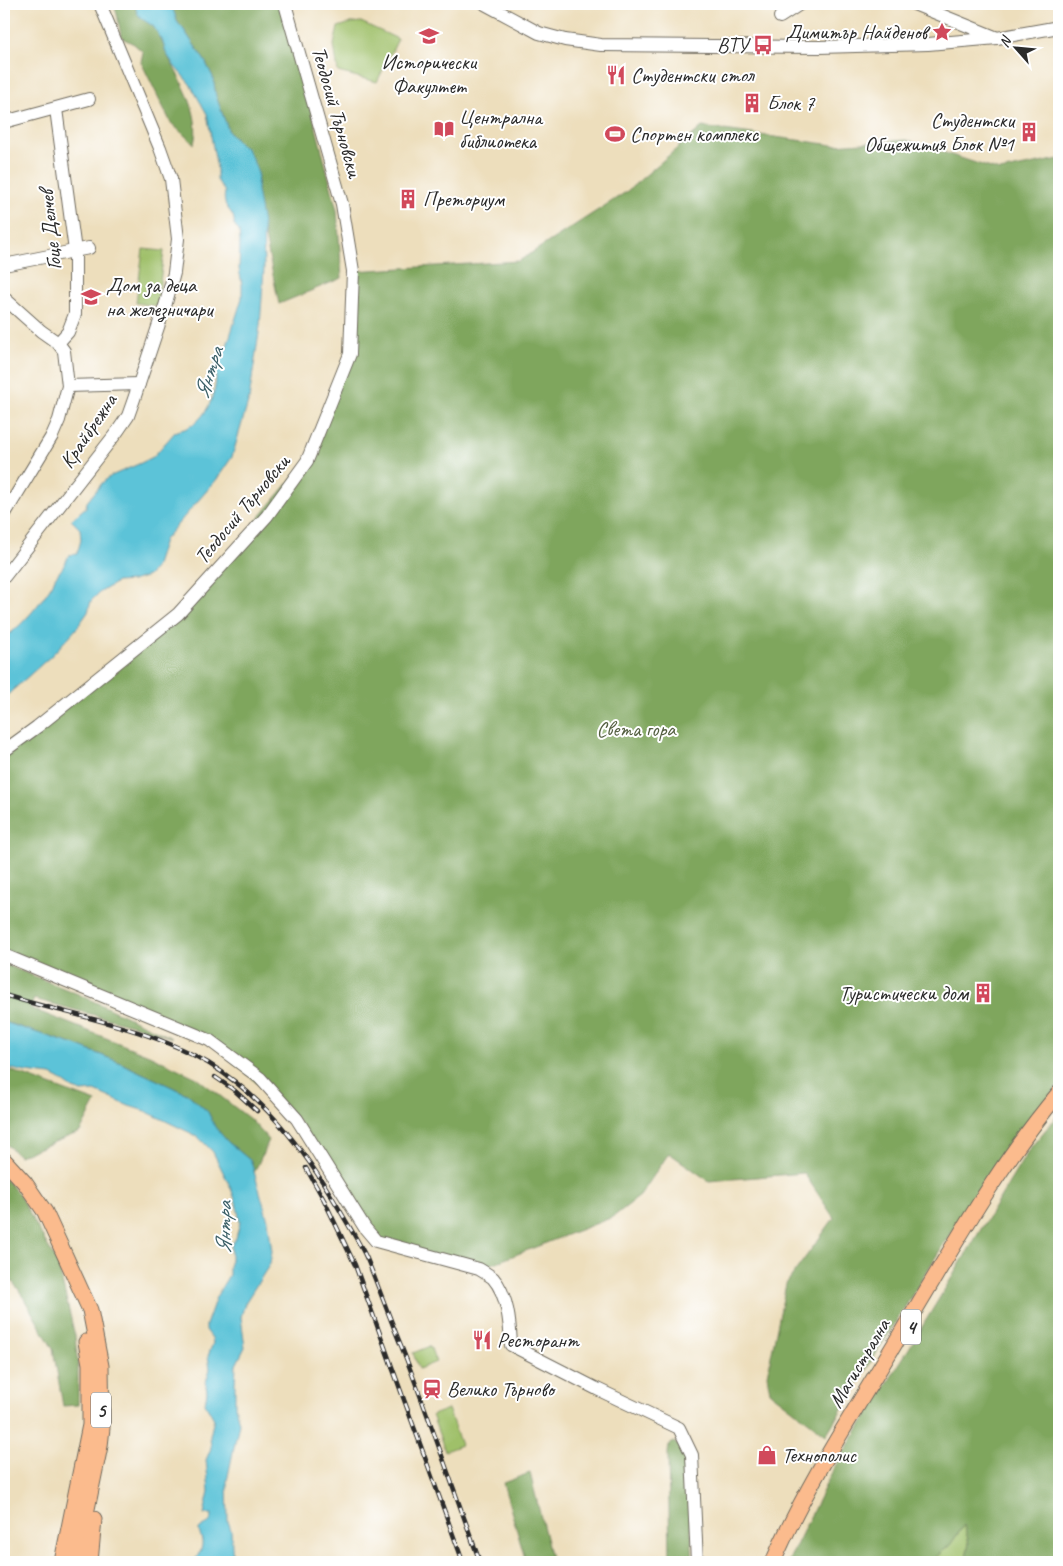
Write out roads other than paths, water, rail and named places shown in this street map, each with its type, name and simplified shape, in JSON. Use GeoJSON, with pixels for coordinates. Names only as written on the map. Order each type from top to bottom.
{"type":"FeatureCollection","features":[{"type":"Feature","properties":{"kind":"main road","name":"Магистрална"},"geometry":{"type":"LineString","coordinates":[[773,1562],[802,1502],[832,1449],[952,1249],[1010,1154],[1059,1093]]}},
{"type":"Feature","properties":{"kind":"main road","name":"Магистрална"},"geometry":{"type":"LineString","coordinates":[[778,1562],[837,1452],[956,1252],[1015,1158],[1059,1100]]}},
{"type":"Feature","properties":{"kind":"main road","name":"5"},"geometry":{"type":"LineString","coordinates":[[4,1160],[25,1183],[45,1212],[68,1260],[90,1310],[101,1366],[102,1428],[100,1446],[76,1562]]}},
{"type":"Feature","properties":{"kind":"main road","name":"5"},"geometry":{"type":"LineString","coordinates":[[62,1562],[90,1425],[90,1364],[83,1318],[68,1260]]}},
{"type":"Feature","properties":{"kind":"main road"},"geometry":{"type":"LineString","coordinates":[[90,1562],[100,1446]]}},
{"type":"Feature","properties":{"kind":"main road"},"geometry":{"type":"LineString","coordinates":[[57,1562],[70,1528]]}},
{"type":"Feature","properties":{"kind":"street","name":"Крайбрежна"},"geometry":{"type":"LineString","coordinates":[[4,577],[128,416],[174,273],[178,239],[171,179],[100,4]]}},
{"type":"Feature","properties":{"kind":"street","name":"Теодосий Търновски"},"geometry":{"type":"LineString","coordinates":[[4,751],[37,727],[178,614],[267,516],[307,461],[350,354],[353,271],[342,204],[285,4]]}},
{"type":"Feature","properties":{"kind":"street"},"geometry":{"type":"LineString","coordinates":[[485,4],[539,33],[565,40],[601,45],[819,48],[928,44],[997,38],[1059,28]]}},
{"type":"Feature","properties":{"kind":"street"},"geometry":{"type":"LineString","coordinates":[[780,17],[800,4]]}},
{"type":"Feature","properties":{"kind":"street"},"geometry":{"type":"LineString","coordinates":[[914,4],[997,38]]}},
{"type":"Feature","properties":{"kind":"street"},"geometry":{"type":"LineString","coordinates":[[4,122],[89,99]]}},
{"type":"Feature","properties":{"kind":"street","name":"Гоце Делчев"},"geometry":{"type":"LineString","coordinates":[[56,109],[74,251],[75,314],[68,332],[58,343]]}},
{"type":"Feature","properties":{"kind":"street"},"geometry":{"type":"LineString","coordinates":[[4,265],[89,248]]}},
{"type":"Feature","properties":{"kind":"street"},"geometry":{"type":"LineString","coordinates":[[4,298],[41,331],[58,343],[64,351],[68,386],[59,420],[52,436],[4,515]]}},
{"type":"Feature","properties":{"kind":"street"},"geometry":{"type":"LineString","coordinates":[[68,386],[139,384]]}},
{"type":"Feature","properties":{"kind":"street"},"geometry":{"type":"LineString","coordinates":[[4,955],[209,1040],[260,1078],[297,1119],[364,1228],[376,1241],[480,1269],[493,1278],[506,1300],[511,1326],[512,1345],[597,1390],[679,1428],[692,1455],[697,1562]]}},
{"type":"Feature","properties":{"kind":"water"},"geometry":{"type":"Polygon","coordinates":[[[135,4],[169,4],[172,8],[177,22],[205,61],[213,77],[216,96],[229,132],[247,149],[258,173],[257,190],[263,224],[264,269],[260,326],[249,399],[232,457],[217,479],[164,540],[155,568],[148,576],[132,581],[117,582],[99,593],[91,601],[88,612],[76,629],[52,655],[4,698],[4,638],[24,621],[36,607],[52,585],[69,555],[77,554],[81,540],[80,529],[71,520],[86,507],[87,502],[103,482],[111,476],[153,457],[176,431],[193,425],[205,412],[215,387],[216,357],[221,351],[226,349],[242,298],[239,269],[239,231],[234,225],[233,216],[225,203],[225,192],[217,180],[217,169],[207,114],[190,84],[166,53],[162,40],[153,26],[142,19],[137,13],[135,4]]]}},
{"type":"Feature","properties":{"kind":"water"},"geometry":{"type":"Polygon","coordinates":[[[4,1022],[114,1060],[189,1095],[208,1112],[215,1127],[228,1142],[251,1161],[268,1220],[272,1252],[270,1264],[245,1303],[241,1317],[245,1347],[236,1365],[235,1384],[235,1406],[239,1423],[227,1481],[228,1521],[231,1530],[233,1562],[195,1561],[202,1544],[199,1529],[212,1518],[212,1514],[204,1514],[209,1491],[206,1460],[211,1448],[210,1436],[214,1419],[205,1403],[206,1382],[210,1369],[208,1356],[213,1343],[206,1330],[206,1325],[216,1297],[229,1275],[231,1246],[236,1238],[240,1222],[230,1186],[213,1152],[197,1136],[145,1111],[95,1091],[82,1092],[73,1089],[51,1075],[4,1067],[4,1022]]]}},
{"type":"Feature","properties":{"kind":"railway"},"geometry":{"type":"LineString","coordinates":[[4,995],[108,1023],[184,1050],[230,1078],[269,1113],[287,1133],[333,1198],[367,1259],[422,1401],[480,1562]]}},
{"type":"Feature","properties":{"kind":"railway"},"geometry":{"type":"LineString","coordinates":[[215,1077],[234,1090],[257,1111]]}},
{"type":"Feature","properties":{"kind":"railway"},"geometry":{"type":"LineString","coordinates":[[306,1168],[324,1200],[355,1265],[463,1562]]}},
{"type":"Feature","properties":{"kind":"place","name":"Димитър Найденов"},"geometry":{"type":"Point","coordinates":[942,32]}},
{"type":"Feature","properties":{"kind":"place","name":"Исторически Факултет"},"geometry":{"type":"Point","coordinates":[429,36]}},
{"type":"Feature","properties":{"kind":"place","name":"ВТУ"},"geometry":{"type":"Point","coordinates":[763,45]}},
{"type":"Feature","properties":{"kind":"place","name":"Студентски стол"},"geometry":{"type":"Point","coordinates":[616,75]}},
{"type":"Feature","properties":{"kind":"place","name":"Блок 7"},"geometry":{"type":"Point","coordinates":[752,103]}},
{"type":"Feature","properties":{"kind":"place","name":"Централна библиотека"},"geometry":{"type":"Point","coordinates":[444,129]}},
{"type":"Feature","properties":{"kind":"place","name":"Студентски Общежития Блок №1"},"geometry":{"type":"Point","coordinates":[1029,132]}},
{"type":"Feature","properties":{"kind":"place","name":"Спортен комплекс"},"geometry":{"type":"Point","coordinates":[615,134]}},
{"type":"Feature","properties":{"kind":"place","name":"Преториум"},"geometry":{"type":"Point","coordinates":[408,199]}},
{"type":"Feature","properties":{"kind":"place","name":"Дом за деца на железничари"},"geometry":{"type":"Point","coordinates":[91,297]}},
{"type":"Feature","properties":{"kind":"place","name":"Туристически дом"},"geometry":{"type":"Point","coordinates":[983,993]}},
{"type":"Feature","properties":{"kind":"place","name":"Ресторант"},"geometry":{"type":"Point","coordinates":[482,1340]}},
{"type":"Feature","properties":{"kind":"place","name":"Велико Търново"},"geometry":{"type":"Point","coordinates":[432,1389]}},
{"type":"Feature","properties":{"kind":"place","name":"Технополис"},"geometry":{"type":"Point","coordinates":[767,1455]}},
{"type":"Feature","properties":{"kind":"water label","name":"Янтра"},"geometry":{"type":"Point","coordinates":[209,373]}},
{"type":"Feature","properties":{"kind":"water label","name":"Янтра"},"geometry":{"type":"Point","coordinates":[224,1228]}},
{"type":"Feature","properties":{"kind":"park label","name":"Света гора"},"geometry":{"type":"Point","coordinates":[636,729]}}]}
